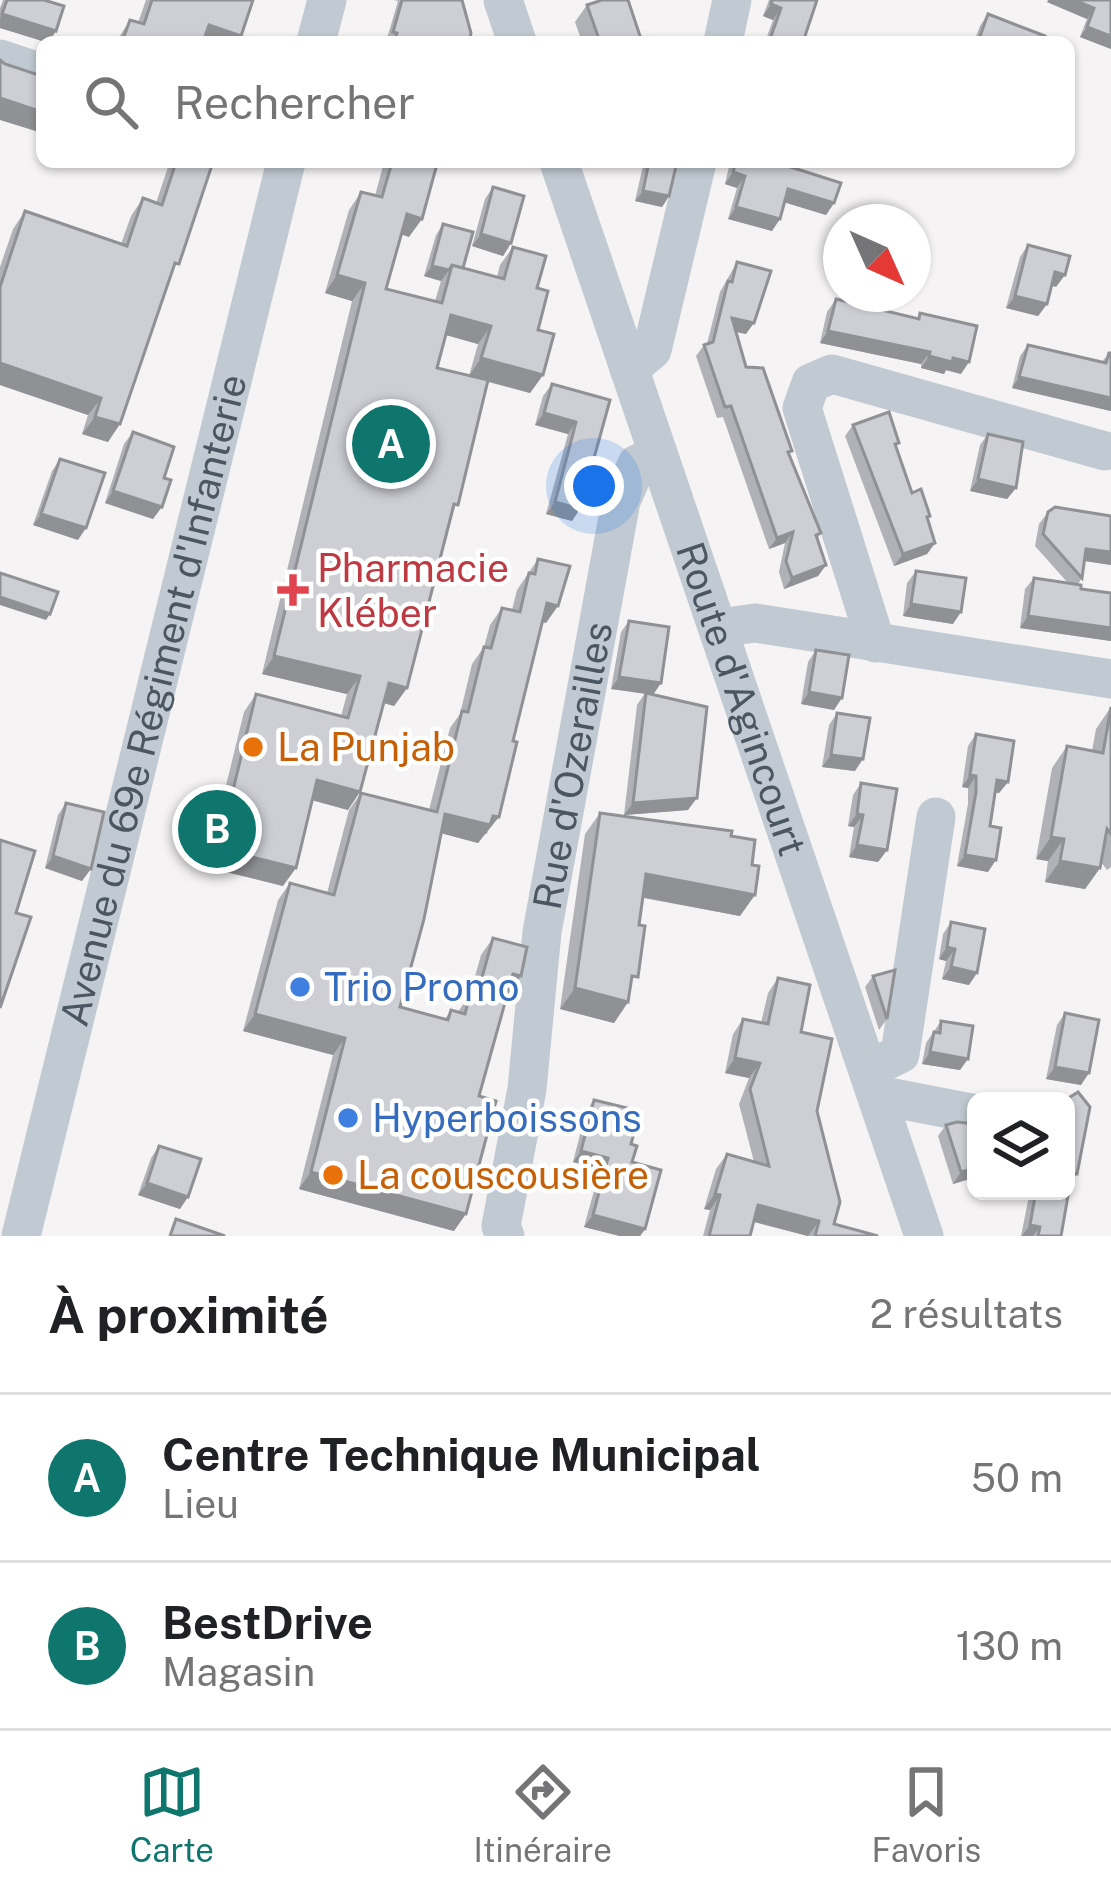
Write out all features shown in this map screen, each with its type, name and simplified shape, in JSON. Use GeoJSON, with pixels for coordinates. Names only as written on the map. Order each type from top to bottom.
{"type":"FeatureCollection","features":[{"type":"Feature","properties":{"kind":"street"},"geometry":{"type":"LineString","coordinates":[[318,36],[327,0]]}},
{"type":"Feature","properties":{"kind":"street"},"geometry":{"type":"LineString","coordinates":[[503,0],[516,36]]}},
{"type":"Feature","properties":{"kind":"street"},"geometry":{"type":"LineString","coordinates":[[725,36],[732,0]]}},
{"type":"Feature","properties":{"kind":"street"},"geometry":{"type":"LineString","coordinates":[[0,59],[36,72]]}},
{"type":"Feature","properties":{"kind":"street","name":"Avenue du 69e Régiment d'Infanterie"},"geometry":{"type":"LineString","coordinates":[[21,1236],[285,168]]}},
{"type":"Feature","properties":{"kind":"street","name":"Route d'Agincourt"},"geometry":{"type":"LineString","coordinates":[[561,168],[924,1236]]}},
{"type":"Feature","properties":{"kind":"street"},"geometry":{"type":"LineString","coordinates":[[629,369],[652,350],[696,168]]}},
{"type":"Feature","properties":{"kind":"street"},"geometry":{"type":"LineString","coordinates":[[876,643],[802,408],[811,383],[832,374],[1105,451]]}},
{"type":"Feature","properties":{"kind":"street","name":"Rue d'Ozerailles"},"geometry":{"type":"LineString","coordinates":[[505,1236],[501,1226],[526,1089],[542,932],[621,501],[637,464],[658,454]]}},
{"type":"Feature","properties":{"kind":"street"},"geometry":{"type":"LineString","coordinates":[[718,628],[755,623],[1111,680]]}},
{"type":"Feature","properties":{"kind":"street"},"geometry":{"type":"LineString","coordinates":[[936,817],[900,1054],[875,1085],[893,1098],[967,1112]]}},
{"type":"Feature","properties":{"kind":"building"},"geometry":{"type":"Polygon","coordinates":[[[7,0],[44,0],[64,6],[56,31],[2,14],[7,0]]]}},
{"type":"Feature","properties":{"kind":"building"},"geometry":{"type":"Polygon","coordinates":[[[152,0],[253,0],[241,36],[209,25],[205,36],[124,36],[130,20],[144,24],[152,0]]]}},
{"type":"Feature","properties":{"kind":"building"},"geometry":{"type":"Polygon","coordinates":[[[402,0],[462,0],[471,33],[396,36],[393,32],[402,0]]]}},
{"type":"Feature","properties":{"kind":"building"},"geometry":{"type":"Polygon","coordinates":[[[628,0],[640,36],[598,36],[587,5],[628,0]]]}},
{"type":"Feature","properties":{"kind":"building"},"geometry":{"type":"Polygon","coordinates":[[[772,0],[817,0],[805,36],[771,36],[781,8],[771,4],[772,0]]]}},
{"type":"Feature","properties":{"kind":"building"},"geometry":{"type":"Polygon","coordinates":[[[1074,0],[1111,0],[1111,36],[1087,27],[1094,8],[1074,0]]]}},
{"type":"Feature","properties":{"kind":"building"},"geometry":{"type":"Polygon","coordinates":[[[988,14],[1045,36],[980,36],[988,14]]]}},
{"type":"Feature","properties":{"kind":"building"},"geometry":{"type":"Polygon","coordinates":[[[0,60],[36,74],[36,110],[0,98],[0,60]]]}},
{"type":"Feature","properties":{"kind":"building"},"geometry":{"type":"Polygon","coordinates":[[[174,168],[211,168],[120,424],[95,417],[101,398],[0,363],[0,287],[25,211],[127,246],[143,198],[162,205],[174,168]]]}},
{"type":"Feature","properties":{"kind":"building"},"geometry":{"type":"Polygon","coordinates":[[[390,168],[436,168],[422,219],[407,214],[386,289],[442,303],[452,265],[504,279],[513,247],[546,256],[537,288],[548,291],[538,330],[554,334],[543,375],[481,358],[491,326],[451,315],[437,368],[488,380],[407,688],[389,683],[360,792],[317,780],[296,868],[219,849],[256,694],[348,718],[360,676],[274,656],[365,283],[337,275],[361,192],[382,197],[390,168]]]}},
{"type":"Feature","properties":{"kind":"building"},"geometry":{"type":"Polygon","coordinates":[[[648,168],[676,168],[669,196],[643,191],[648,168]]]}},
{"type":"Feature","properties":{"kind":"building"},"geometry":{"type":"Polygon","coordinates":[[[734,168],[794,168],[841,183],[834,203],[788,189],[780,219],[736,207],[745,176],[733,172],[734,168]]]}},
{"type":"Feature","properties":{"kind":"building"},"geometry":{"type":"Polygon","coordinates":[[[493,187],[524,196],[511,243],[481,234],[493,187]]]}},
{"type":"Feature","properties":{"kind":"building"},"geometry":{"type":"Polygon","coordinates":[[[443,224],[473,232],[463,268],[432,266],[443,224]]]}},
{"type":"Feature","properties":{"kind":"building"},"geometry":{"type":"Polygon","coordinates":[[[1028,245],[1070,256],[1065,275],[1055,272],[1047,304],[1015,296],[1028,245]]]}},
{"type":"Feature","properties":{"kind":"building"},"geometry":{"type":"Polygon","coordinates":[[[737,262],[771,271],[754,323],[732,318],[746,367],[763,368],[792,451],[788,452],[821,533],[816,535],[826,565],[792,578],[786,561],[793,532],[777,538],[731,406],[725,407],[704,345],[713,342],[737,262]]]}},
{"type":"Feature","properties":{"kind":"building"},"geometry":{"type":"Polygon","coordinates":[[[833,312],[890,312],[919,319],[920,313],[977,326],[969,362],[953,358],[952,362],[929,356],[930,352],[828,331],[833,312]]]}},
{"type":"Feature","properties":{"kind":"building"},"geometry":{"type":"Polygon","coordinates":[[[1028,345],[1106,363],[1111,353],[1111,398],[1019,377],[1028,345]]]}},
{"type":"Feature","properties":{"kind":"building"},"geometry":{"type":"Polygon","coordinates":[[[552,384],[610,400],[580,509],[555,502],[576,422],[544,413],[552,384]]]}},
{"type":"Feature","properties":{"kind":"building"},"geometry":{"type":"Polygon","coordinates":[[[889,412],[912,493],[921,489],[935,543],[903,554],[853,425],[889,412]]]}},
{"type":"Feature","properties":{"kind":"building"},"geometry":{"type":"Polygon","coordinates":[[[133,432],[174,447],[164,478],[171,480],[162,507],[113,491],[133,432]]]}},
{"type":"Feature","properties":{"kind":"building"},"geometry":{"type":"Polygon","coordinates":[[[988,434],[1023,442],[1016,488],[978,479],[988,434]]]}},
{"type":"Feature","properties":{"kind":"building"},"geometry":{"type":"Polygon","coordinates":[[[60,459],[105,473],[86,528],[41,514],[60,459]]]}},
{"type":"Feature","properties":{"kind":"building"},"geometry":{"type":"Polygon","coordinates":[[[1055,507],[1111,516],[1111,552],[1086,549],[1082,578],[1043,534],[1048,512],[1055,507]]]}},
{"type":"Feature","properties":{"kind":"building"},"geometry":{"type":"Polygon","coordinates":[[[538,559],[570,566],[558,606],[547,603],[499,817],[493,816],[490,825],[445,814],[400,1007],[448,1020],[451,1010],[465,1014],[470,994],[477,995],[493,938],[527,947],[521,976],[513,974],[479,1096],[496,1101],[466,1214],[311,1172],[345,1038],[255,1014],[290,883],[334,895],[361,793],[437,812],[462,711],[468,712],[484,647],[491,648],[502,608],[520,612],[529,573],[535,574],[538,559]]]}},
{"type":"Feature","properties":{"kind":"building"},"geometry":{"type":"Polygon","coordinates":[[[916,571],[966,578],[961,612],[911,604],[916,571]]]}},
{"type":"Feature","properties":{"kind":"building"},"geometry":{"type":"Polygon","coordinates":[[[0,573],[58,592],[50,614],[0,597],[0,573]]]}},
{"type":"Feature","properties":{"kind":"building"},"geometry":{"type":"Polygon","coordinates":[[[1034,578],[1111,593],[1111,628],[1028,616],[1034,578]]]}},
{"type":"Feature","properties":{"kind":"building"},"geometry":{"type":"Polygon","coordinates":[[[629,621],[669,627],[661,683],[619,677],[629,621]]]}},
{"type":"Feature","properties":{"kind":"building"},"geometry":{"type":"Polygon","coordinates":[[[816,650],[849,655],[842,698],[809,692],[816,650]]]}},
{"type":"Feature","properties":{"kind":"building"},"geometry":{"type":"Polygon","coordinates":[[[646,693],[707,707],[697,798],[633,803],[646,693]]]}},
{"type":"Feature","properties":{"kind":"building"},"geometry":{"type":"Polygon","coordinates":[[[1111,707],[1111,834],[1107,829],[1100,868],[1060,861],[1064,839],[1051,837],[1067,746],[1103,753],[1111,707]]]}},
{"type":"Feature","properties":{"kind":"building"},"geometry":{"type":"Polygon","coordinates":[[[837,713],[870,718],[863,759],[831,755],[837,713]]]}},
{"type":"Feature","properties":{"kind":"building"},"geometry":{"type":"Polygon","coordinates":[[[976,734],[1014,741],[1008,782],[997,780],[990,826],[1001,828],[996,860],[965,855],[976,792],[976,776],[970,775],[976,734]]]}},
{"type":"Feature","properties":{"kind":"building"},"geometry":{"type":"Polygon","coordinates":[[[861,783],[897,789],[887,850],[857,845],[863,815],[857,814],[861,783]]]}},
{"type":"Feature","properties":{"kind":"building"},"geometry":{"type":"Polygon","coordinates":[[[66,803],[104,812],[91,869],[53,856],[66,803]]]}},
{"type":"Feature","properties":{"kind":"building"},"geometry":{"type":"Polygon","coordinates":[[[600,813],[732,831],[731,836],[755,840],[752,865],[759,866],[755,895],[646,874],[638,977],[632,976],[628,1002],[575,988],[600,813]]]}},
{"type":"Feature","properties":{"kind":"building"},"geometry":{"type":"Polygon","coordinates":[[[0,840],[35,851],[16,913],[31,917],[0,1008],[0,840]]]}},
{"type":"Feature","properties":{"kind":"building"},"geometry":{"type":"Polygon","coordinates":[[[951,922],[985,929],[977,973],[951,967],[955,949],[947,947],[951,922]]]}},
{"type":"Feature","properties":{"kind":"building"},"geometry":{"type":"Polygon","coordinates":[[[895,970],[887,1019],[873,976],[895,970]]]}},
{"type":"Feature","properties":{"kind":"building"},"geometry":{"type":"Polygon","coordinates":[[[778,978],[810,985],[801,1032],[832,1039],[817,1111],[840,1202],[834,1224],[878,1236],[815,1236],[819,1221],[758,1205],[750,1236],[709,1236],[727,1154],[769,1166],[750,1089],[760,1063],[735,1058],[743,1019],[768,1024],[778,978]]]}},
{"type":"Feature","properties":{"kind":"building"},"geometry":{"type":"Polygon","coordinates":[[[1065,1013],[1099,1020],[1089,1073],[1055,1067],[1065,1013]]]}},
{"type":"Feature","properties":{"kind":"building"},"geometry":{"type":"Polygon","coordinates":[[[941,1021],[973,1026],[968,1059],[930,1052],[941,1021]]]}},
{"type":"Feature","properties":{"kind":"building"},"geometry":{"type":"Polygon","coordinates":[[[1075,1094],[1090,1107],[1077,1174],[1075,1174],[1075,1094]]]}},
{"type":"Feature","properties":{"kind":"building"},"geometry":{"type":"Polygon","coordinates":[[[594,1100],[640,1111],[631,1144],[637,1146],[632,1162],[661,1170],[645,1229],[593,1215],[608,1158],[581,1151],[594,1100]]]}},
{"type":"Feature","properties":{"kind":"building"},"geometry":{"type":"Polygon","coordinates":[[[967,1123],[967,1170],[961,1172],[946,1125],[967,1123]]]}},
{"type":"Feature","properties":{"kind":"building"},"geometry":{"type":"Polygon","coordinates":[[[159,1146],[201,1159],[188,1197],[147,1183],[159,1146]]]}},
{"type":"Feature","properties":{"kind":"building"},"geometry":{"type":"Polygon","coordinates":[[[1034,1200],[1067,1200],[1061,1236],[1038,1236],[1040,1227],[1030,1225],[1034,1200]]]}},
{"type":"Feature","properties":{"kind":"building"},"geometry":{"type":"Polygon","coordinates":[[[176,1219],[225,1236],[170,1236],[176,1219]]]}},
{"type":"Feature","properties":{"kind":"place","name":"Centre Technique Municipal"},"geometry":{"type":"Point","coordinates":[391,444]}},
{"type":"Feature","properties":{"kind":"place","name":"Pharmacie Kléber"},"geometry":{"type":"Point","coordinates":[293,590]}},
{"type":"Feature","properties":{"kind":"place","name":"La Punjab"},"geometry":{"type":"Point","coordinates":[253,747]}},
{"type":"Feature","properties":{"kind":"place","name":"BestDrive"},"geometry":{"type":"Point","coordinates":[217,829]}},
{"type":"Feature","properties":{"kind":"place","name":"Trio Promo"},"geometry":{"type":"Point","coordinates":[300,987]}},
{"type":"Feature","properties":{"kind":"place","name":"Hyperboissons"},"geometry":{"type":"Point","coordinates":[348,1118]}},
{"type":"Feature","properties":{"kind":"place","name":"La couscousière"},"geometry":{"type":"Point","coordinates":[333,1175]}}]}
